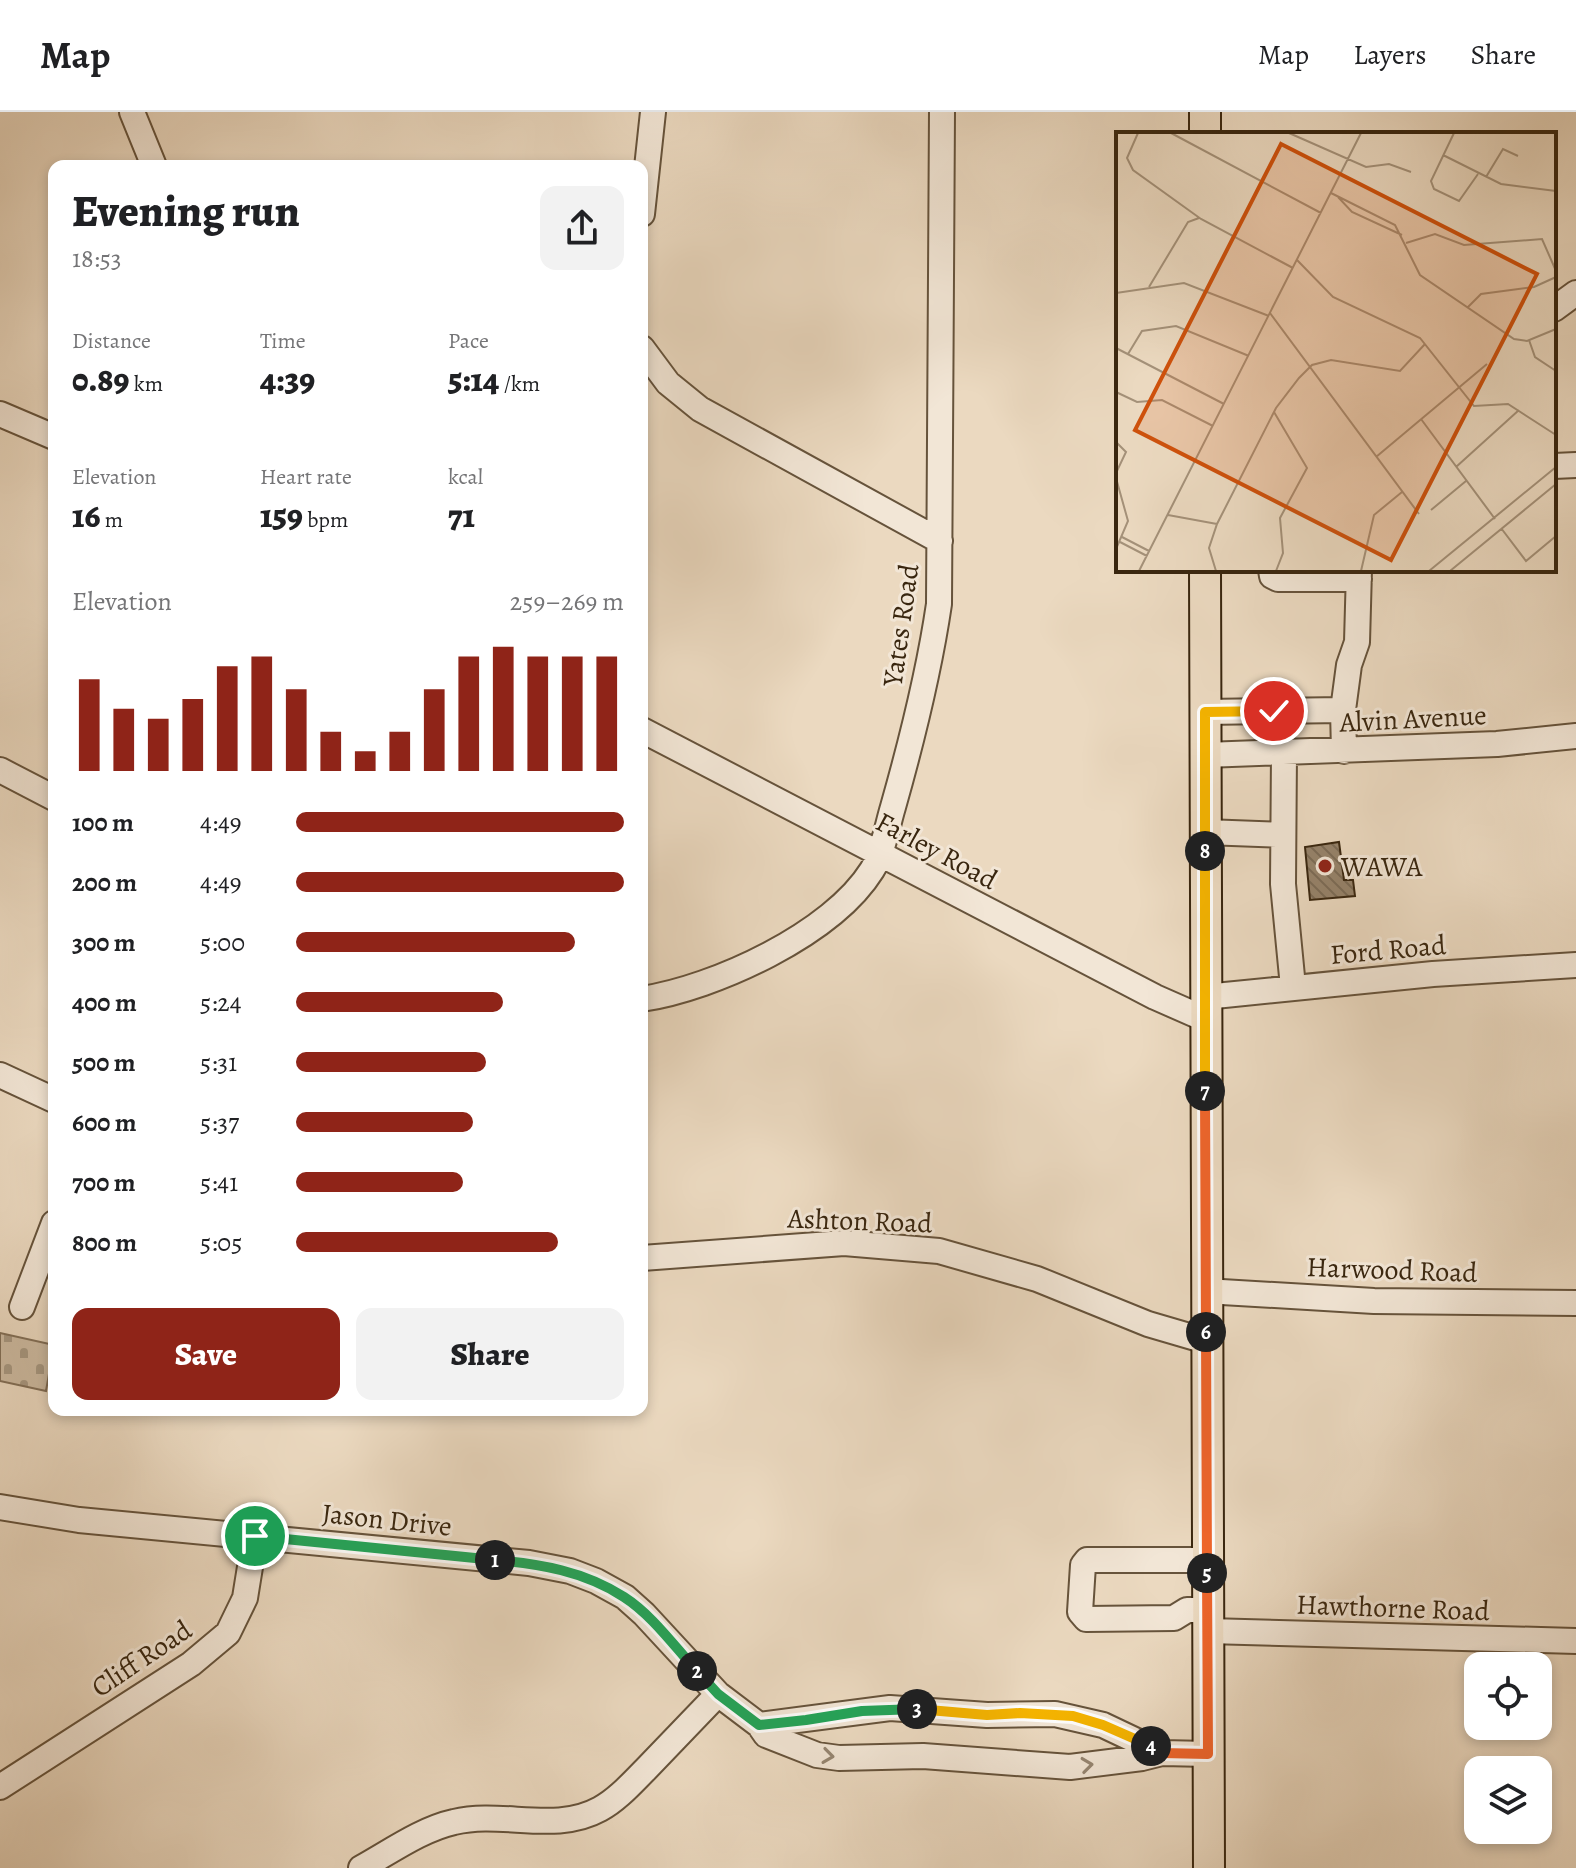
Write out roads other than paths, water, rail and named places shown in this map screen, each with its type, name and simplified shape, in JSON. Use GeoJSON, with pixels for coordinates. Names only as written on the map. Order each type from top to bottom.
{"type":"FeatureCollection","features":[{"type":"Feature","properties":{"kind":"main road"},"geometry":{"type":"LineString","coordinates":[[1205,572],[1209,1868]]}},
{"type":"Feature","properties":{"kind":"street"},"geometry":{"type":"LineString","coordinates":[[132,112],[152,160]]}},
{"type":"Feature","properties":{"kind":"street"},"geometry":{"type":"LineString","coordinates":[[648,160],[653,112]]}},
{"type":"Feature","properties":{"kind":"street","name":"Yates Road"},"geometry":{"type":"LineString","coordinates":[[648,997],[715,980],[792,941],[848,900],[880,854],[932,652],[939,604],[942,112]]}},
{"type":"Feature","properties":{"kind":"street"},"geometry":{"type":"LineString","coordinates":[[1556,308],[1576,293]]}},
{"type":"Feature","properties":{"kind":"street"},"geometry":{"type":"LineString","coordinates":[[648,356],[668,383],[700,409],[940,541]]}},
{"type":"Feature","properties":{"kind":"street"},"geometry":{"type":"LineString","coordinates":[[0,414],[48,434]]}},
{"type":"Feature","properties":{"kind":"street"},"geometry":{"type":"LineString","coordinates":[[1556,466],[1576,465]]}},
{"type":"Feature","properties":{"kind":"street"},"geometry":{"type":"LineString","coordinates":[[1271,572],[1278,579],[1359,574],[1357,642],[1349,665],[1343,710],[1344,751]]}},
{"type":"Feature","properties":{"kind":"street"},"geometry":{"type":"LineString","coordinates":[[1205,712],[1343,710]]}},
{"type":"Feature","properties":{"kind":"street","name":"Farley Road"},"geometry":{"type":"LineString","coordinates":[[648,733],[1155,997],[1205,1008]]}},
{"type":"Feature","properties":{"kind":"street","name":"Alvin Avenue"},"geometry":{"type":"LineString","coordinates":[[1205,755],[1497,744],[1576,736]]}},
{"type":"Feature","properties":{"kind":"street"},"geometry":{"type":"LineString","coordinates":[[1284,753],[1283,884],[1293,987]]}},
{"type":"Feature","properties":{"kind":"street"},"geometry":{"type":"LineString","coordinates":[[0,770],[48,795]]}},
{"type":"Feature","properties":{"kind":"street"},"geometry":{"type":"LineString","coordinates":[[1205,832],[1283,835]]}},
{"type":"Feature","properties":{"kind":"street","name":"Ford Road"},"geometry":{"type":"LineString","coordinates":[[1205,1008],[1293,987],[1576,965]]}},
{"type":"Feature","properties":{"kind":"street"},"geometry":{"type":"LineString","coordinates":[[0,1075],[48,1097]]}},
{"type":"Feature","properties":{"kind":"street"},"geometry":{"type":"LineString","coordinates":[[22,1307],[48,1239]]}},
{"type":"Feature","properties":{"kind":"street","name":"Ashton Road"},"geometry":{"type":"LineString","coordinates":[[648,1258],[844,1243],[939,1251],[1037,1279],[1148,1324],[1206,1341]]}},
{"type":"Feature","properties":{"kind":"street","name":"Harwood Road"},"geometry":{"type":"LineString","coordinates":[[1205,1291],[1374,1301],[1576,1303]]}},
{"type":"Feature","properties":{"kind":"street","name":"Jason Drive"},"geometry":{"type":"LineString","coordinates":[[0,1507],[79,1520],[529,1563],[570,1571],[625,1597],[718,1694],[759,1725],[766,1735],[817,1755],[839,1758],[923,1756],[1070,1767],[1162,1753],[1208,1754]]}},
{"type":"Feature","properties":{"kind":"street","name":"Cliff Road"},"geometry":{"type":"LineString","coordinates":[[0,1787],[191,1664],[220,1641],[239,1615],[245,1598],[255,1536]]}},
{"type":"Feature","properties":{"kind":"street","name":"Hawthorne Road"},"geometry":{"type":"LineString","coordinates":[[1207,1560],[1087,1560],[1083,1565],[1080,1612],[1086,1619],[1174,1618],[1187,1610],[1208,1621],[1576,1641]]}},
{"type":"Feature","properties":{"kind":"street"},"geometry":{"type":"LineString","coordinates":[[361,1868],[453,1822],[479,1818],[562,1821],[599,1810],[630,1786],[718,1694]]}},
{"type":"Feature","properties":{"kind":"street","name":"Jason Drive"},"geometry":{"type":"LineString","coordinates":[[759,1725],[890,1708],[987,1715],[1055,1714],[1103,1725],[1162,1753]]}},
{"type":"Feature","properties":{"kind":"place","name":"WAWA"},"geometry":{"type":"Point","coordinates":[1325,866]}}]}
